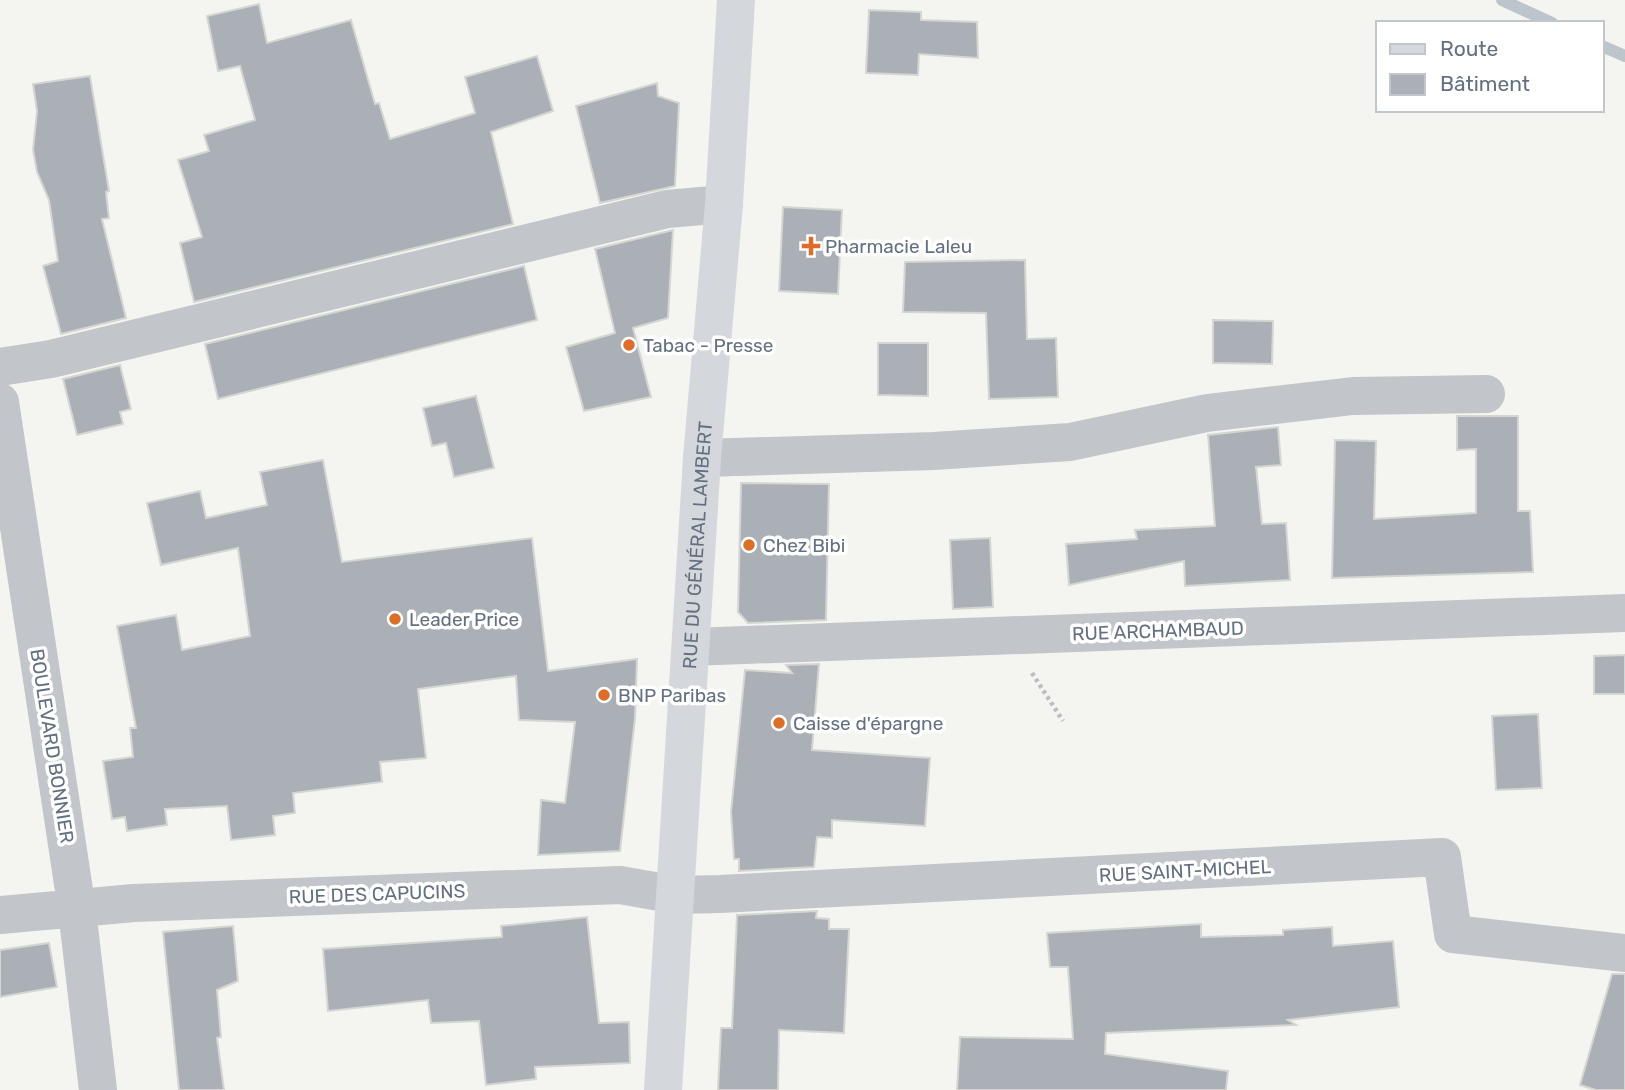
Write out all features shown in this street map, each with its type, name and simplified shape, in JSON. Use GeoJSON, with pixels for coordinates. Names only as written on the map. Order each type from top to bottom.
{"type":"FeatureCollection","features":[{"type":"Feature","properties":{"kind":"main road","name":"RUE DU GÉNÉRAL LAMBERT"},"geometry":{"type":"LineString","coordinates":[[663,1090],[702,458],[724,204],[736,0]]}},
{"type":"Feature","properties":{"kind":"street"},"geometry":{"type":"LineString","coordinates":[[0,367],[51,359],[667,209],[724,204]]}},
{"type":"Feature","properties":{"kind":"street"},"geometry":{"type":"LineString","coordinates":[[702,458],[934,452],[1070,442],[1207,413],[1353,396],[1486,394]]}},
{"type":"Feature","properties":{"kind":"street","name":"BOULEVARD BONNIER"},"geometry":{"type":"LineString","coordinates":[[0,402],[77,910],[98,1090]]}},
{"type":"Feature","properties":{"kind":"street","name":"RUE ARCHAMBAUD"},"geometry":{"type":"LineString","coordinates":[[691,647],[1625,614]]}},
{"type":"Feature","properties":{"kind":"street","name":"RUE SAINT-MICHEL"},"geometry":{"type":"LineString","coordinates":[[677,895],[1442,858],[1453,934],[1625,953]]}},
{"type":"Feature","properties":{"kind":"street","name":"RUE DES CAPUCINS"},"geometry":{"type":"LineString","coordinates":[[0,915],[134,903],[620,886],[677,895]]}},
{"type":"Feature","properties":{"kind":"path"},"geometry":{"type":"LineString","coordinates":[[1009,636],[1063,722]]}},
{"type":"Feature","properties":{"kind":"building"},"geometry":{"type":"Polygon","coordinates":[[[259,4],[267,43],[351,20],[375,104],[379,103],[390,139],[475,113],[465,77],[537,56],[553,111],[491,132],[513,224],[194,302],[180,243],[202,237],[178,160],[209,151],[204,135],[255,120],[240,66],[218,71],[207,16],[259,4]]]}},
{"type":"Feature","properties":{"kind":"building"},"geometry":{"type":"Polygon","coordinates":[[[869,10],[921,12],[921,20],[977,22],[978,58],[919,54],[918,75],[866,73],[869,10]]]}},
{"type":"Feature","properties":{"kind":"building"},"geometry":{"type":"Polygon","coordinates":[[[90,76],[109,191],[106,192],[109,218],[102,219],[126,318],[61,334],[43,266],[58,261],[49,200],[37,172],[33,150],[37,111],[33,84],[90,76]]]}},
{"type":"Feature","properties":{"kind":"building"},"geometry":{"type":"Polygon","coordinates":[[[657,83],[658,96],[679,103],[675,186],[600,203],[576,106],[657,83]]]}},
{"type":"Feature","properties":{"kind":"building"},"geometry":{"type":"Polygon","coordinates":[[[783,207],[842,210],[838,294],[779,291],[783,207]]]}},
{"type":"Feature","properties":{"kind":"building"},"geometry":{"type":"Polygon","coordinates":[[[673,230],[668,318],[633,328],[651,397],[584,411],[566,347],[615,333],[595,249],[673,230]]]}},
{"type":"Feature","properties":{"kind":"building"},"geometry":{"type":"Polygon","coordinates":[[[1025,260],[1027,339],[1056,338],[1058,397],[989,399],[986,313],[903,312],[905,262],[1025,260]]]}},
{"type":"Feature","properties":{"kind":"building"},"geometry":{"type":"Polygon","coordinates":[[[524,266],[537,320],[218,399],[205,344],[524,266]]]}},
{"type":"Feature","properties":{"kind":"building"},"geometry":{"type":"Polygon","coordinates":[[[1213,320],[1273,321],[1272,364],[1213,363],[1213,320]]]}},
{"type":"Feature","properties":{"kind":"building"},"geometry":{"type":"Polygon","coordinates":[[[878,343],[928,343],[928,396],[878,395],[878,343]]]}},
{"type":"Feature","properties":{"kind":"building"},"geometry":{"type":"Polygon","coordinates":[[[120,365],[131,409],[120,412],[123,424],[77,435],[63,379],[120,365]]]}},
{"type":"Feature","properties":{"kind":"building"},"geometry":{"type":"Polygon","coordinates":[[[476,396],[494,468],[454,477],[446,443],[432,446],[423,408],[476,396]]]}},
{"type":"Feature","properties":{"kind":"building"},"geometry":{"type":"Polygon","coordinates":[[[1457,416],[1518,416],[1518,511],[1530,511],[1533,572],[1332,578],[1335,440],[1376,441],[1374,519],[1476,513],[1476,449],[1457,450],[1457,416]]]}},
{"type":"Feature","properties":{"kind":"building"},"geometry":{"type":"Polygon","coordinates":[[[1278,427],[1281,465],[1256,467],[1262,524],[1286,523],[1290,580],[1185,586],[1184,561],[1069,585],[1066,544],[1137,539],[1135,530],[1215,526],[1208,435],[1278,427]]]}},
{"type":"Feature","properties":{"kind":"building"},"geometry":{"type":"Polygon","coordinates":[[[323,460],[342,562],[532,538],[548,671],[637,659],[635,718],[620,851],[538,855],[541,800],[565,803],[575,722],[519,720],[516,676],[418,689],[426,758],[380,762],[382,782],[293,793],[295,813],[273,816],[275,835],[231,840],[227,806],[165,809],[167,825],[127,831],[125,817],[112,819],[103,761],[133,757],[130,728],[136,728],[117,626],[176,615],[182,650],[250,636],[238,548],[161,565],[147,503],[200,491],[206,518],[267,505],[260,472],[323,460]]]}},
{"type":"Feature","properties":{"kind":"building"},"geometry":{"type":"Polygon","coordinates":[[[741,483],[829,484],[826,620],[748,623],[738,612],[741,483]]]}},
{"type":"Feature","properties":{"kind":"building"},"geometry":{"type":"Polygon","coordinates":[[[990,538],[993,607],[953,609],[950,540],[990,538]]]}},
{"type":"Feature","properties":{"kind":"building"},"geometry":{"type":"Polygon","coordinates":[[[1625,655],[1625,694],[1594,694],[1594,656],[1625,655]]]}},
{"type":"Feature","properties":{"kind":"building"},"geometry":{"type":"Polygon","coordinates":[[[819,664],[812,750],[930,758],[925,826],[832,820],[832,838],[817,837],[814,867],[739,871],[739,859],[734,859],[731,812],[745,670],[792,673],[786,665],[819,664]]]}},
{"type":"Feature","properties":{"kind":"building"},"geometry":{"type":"Polygon","coordinates":[[[1538,714],[1542,788],[1496,790],[1492,716],[1538,714]]]}},
{"type":"Feature","properties":{"kind":"building"},"geometry":{"type":"Polygon","coordinates":[[[817,911],[816,918],[829,919],[829,929],[849,929],[844,1033],[779,1030],[778,1090],[718,1090],[721,1028],[732,1028],[737,915],[817,911]]]}},
{"type":"Feature","properties":{"kind":"building"},"geometry":{"type":"Polygon","coordinates":[[[587,917],[599,1023],[629,1022],[630,1063],[535,1067],[536,1079],[486,1085],[479,1021],[431,1023],[428,1000],[328,1011],[323,949],[502,937],[501,926],[587,917]]]}},
{"type":"Feature","properties":{"kind":"building"},"geometry":{"type":"Polygon","coordinates":[[[1201,924],[1201,937],[1283,935],[1283,930],[1332,927],[1333,946],[1393,941],[1399,1007],[1288,1020],[1296,1025],[1106,1033],[1105,1054],[1228,1071],[1226,1090],[957,1090],[960,1037],[1073,1039],[1068,967],[1050,967],[1047,933],[1201,924]]]}},
{"type":"Feature","properties":{"kind":"building"},"geometry":{"type":"Polygon","coordinates":[[[233,926],[238,981],[217,990],[221,1037],[217,1038],[224,1090],[179,1090],[163,932],[233,926]]]}},
{"type":"Feature","properties":{"kind":"building"},"geometry":{"type":"Polygon","coordinates":[[[49,943],[57,987],[0,997],[0,950],[49,943]]]}},
{"type":"Feature","properties":{"kind":"building"},"geometry":{"type":"Polygon","coordinates":[[[1612,974],[1625,974],[1625,1090],[1596,1090],[1580,1085],[1612,974]]]}},
{"type":"Feature","properties":{"kind":"waterway"},"geometry":{"type":"LineString","coordinates":[[1502,0],[1548,21]]}},
{"type":"Feature","properties":{"kind":"waterway"},"geometry":{"type":"LineString","coordinates":[[1604,47],[1625,56]]}},
{"type":"Feature","properties":{"kind":"place","name":"Pharmacie Laleu"},"geometry":{"type":"Point","coordinates":[811,246]}},
{"type":"Feature","properties":{"kind":"place","name":"Tabac - Presse"},"geometry":{"type":"Point","coordinates":[629,345]}},
{"type":"Feature","properties":{"kind":"place","name":"Chez Bibi"},"geometry":{"type":"Point","coordinates":[749,545]}},
{"type":"Feature","properties":{"kind":"place","name":"Leader Price"},"geometry":{"type":"Point","coordinates":[395,619]}},
{"type":"Feature","properties":{"kind":"place","name":"BNP Paribas"},"geometry":{"type":"Point","coordinates":[604,695]}},
{"type":"Feature","properties":{"kind":"place","name":"Caisse d'épargne"},"geometry":{"type":"Point","coordinates":[779,723]}}]}
